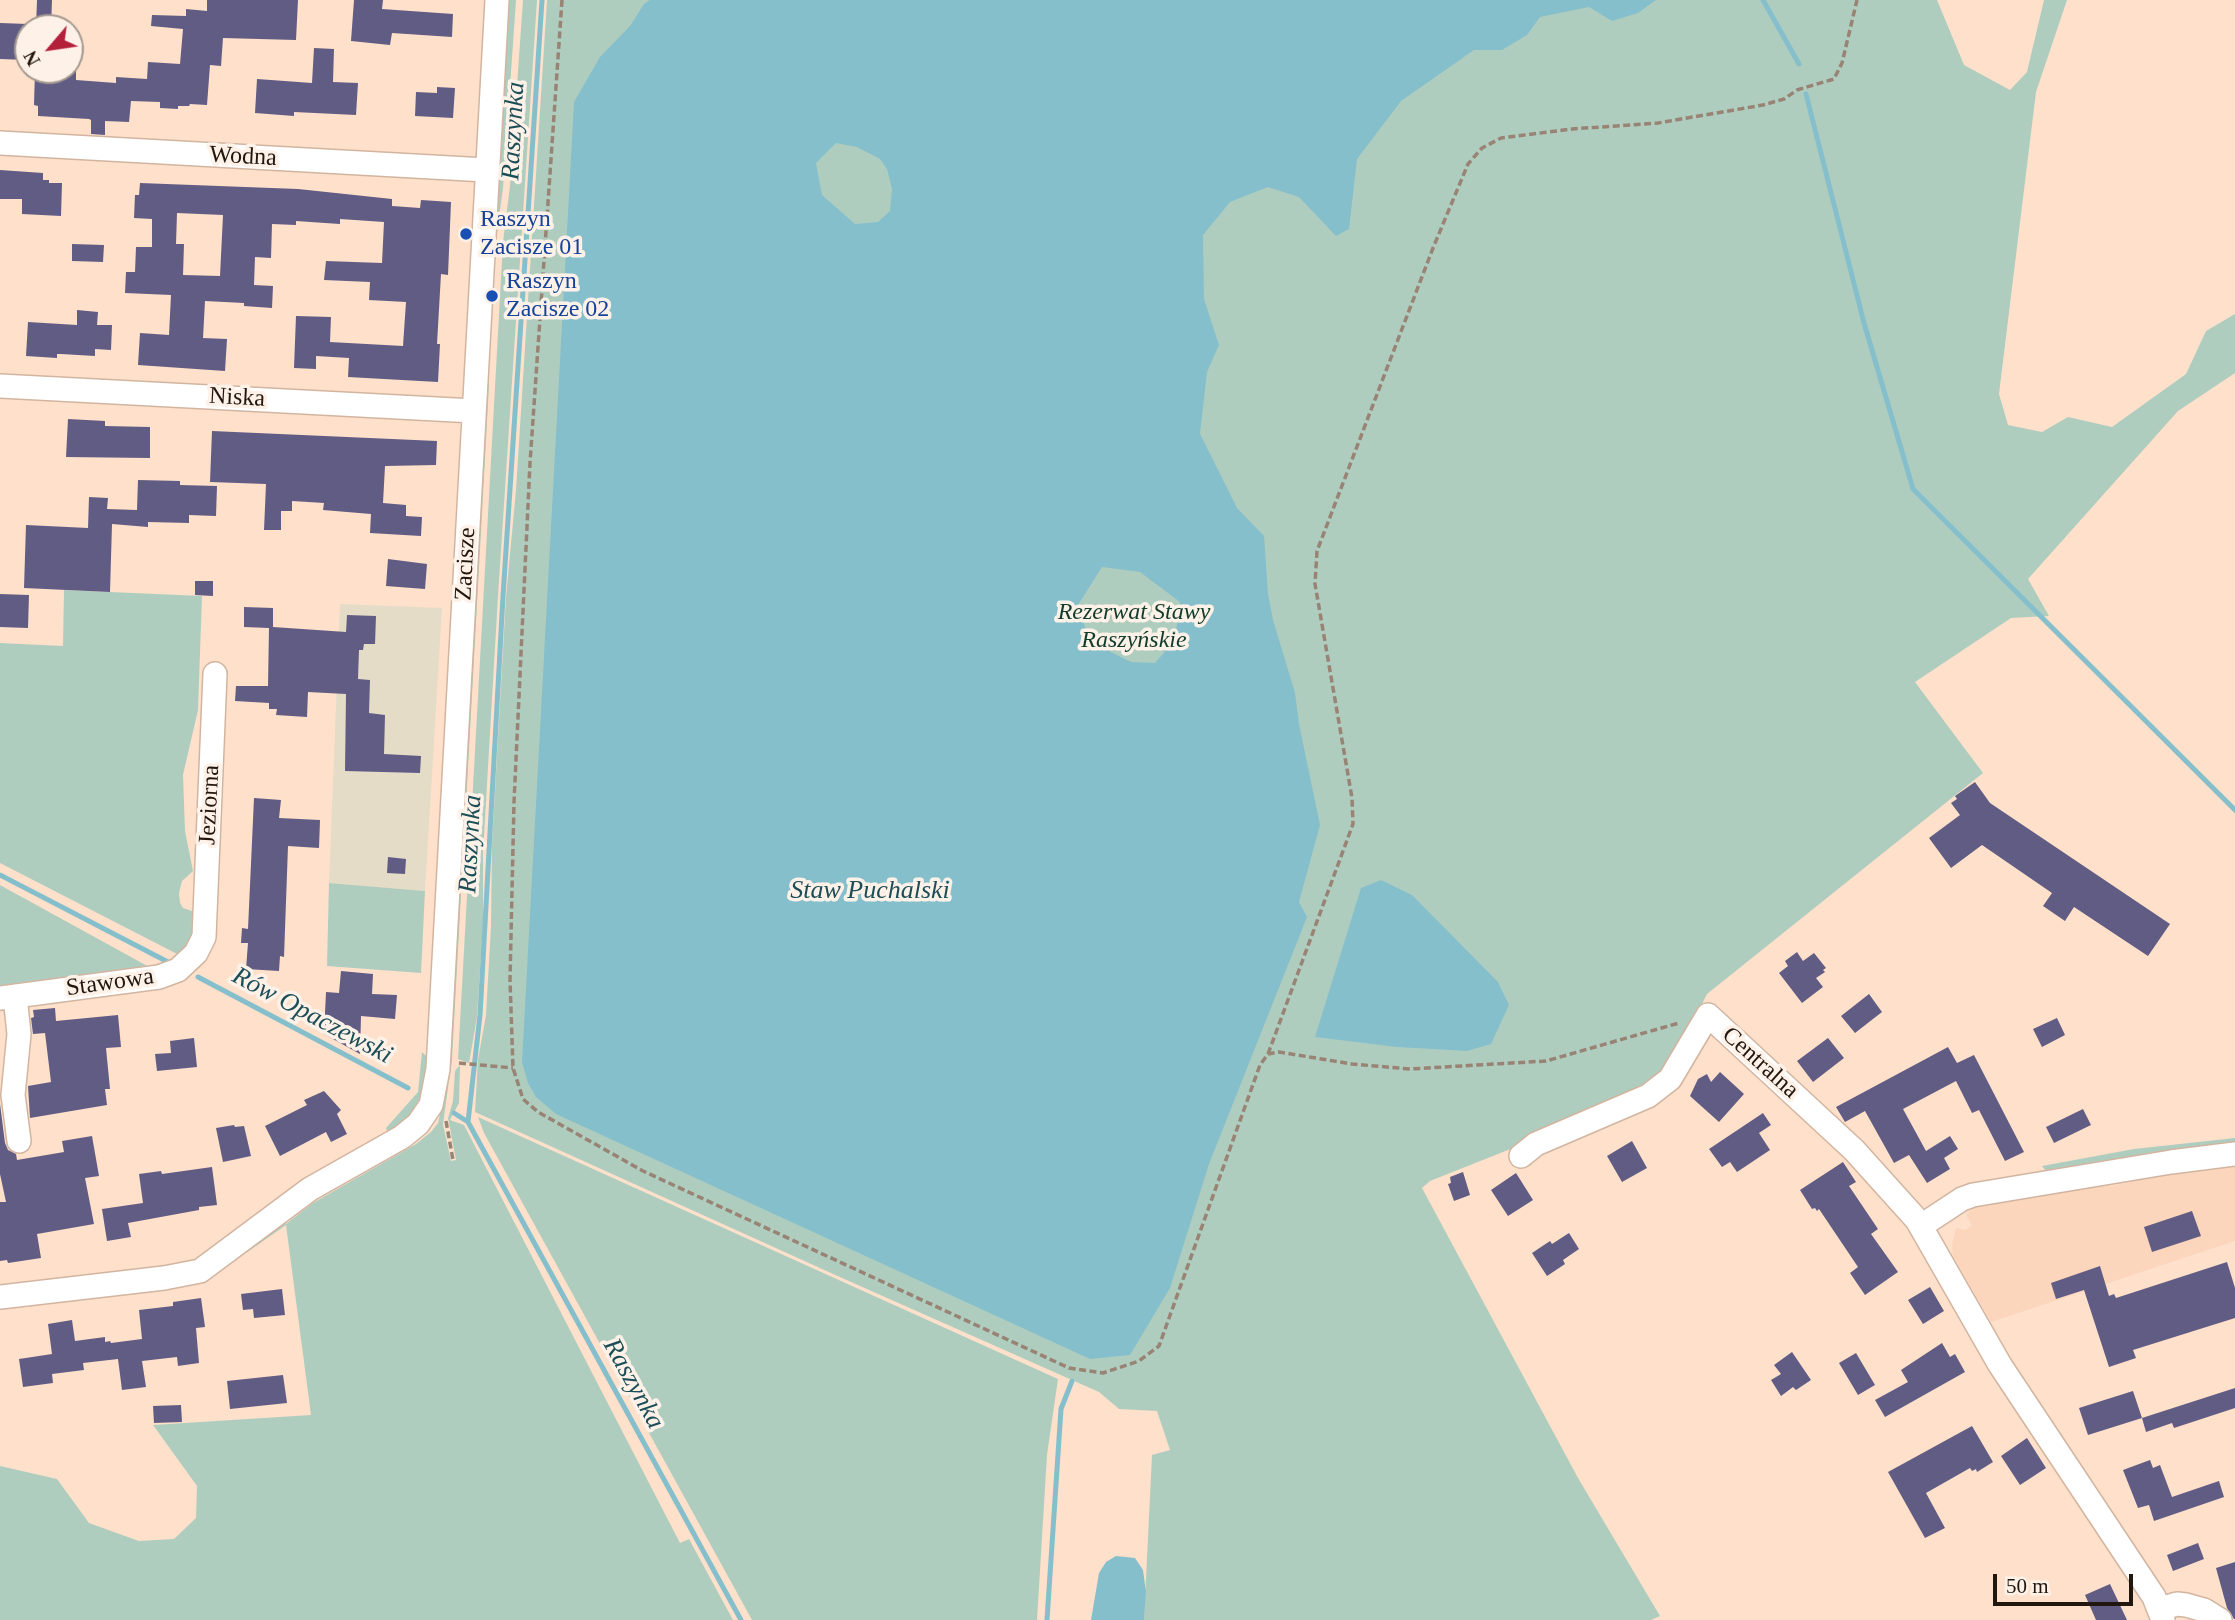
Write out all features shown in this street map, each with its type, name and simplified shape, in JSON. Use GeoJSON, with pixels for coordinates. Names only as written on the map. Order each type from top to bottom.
{"type":"FeatureCollection","features":[{"type":"Feature","properties":{"kind":"street","name":"Zacisze"},"geometry":{"type":"LineString","coordinates":[[0,1297],[201,1271],[303,1195],[392,1143],[418,1124],[431,1105],[438,1069],[497,0]]}},
{"type":"Feature","properties":{"kind":"street","name":"Wodna"},"geometry":{"type":"LineString","coordinates":[[0,144],[486,170]]}},
{"type":"Feature","properties":{"kind":"street","name":"Niska"},"geometry":{"type":"LineString","coordinates":[[0,386],[474,411]]}},
{"type":"Feature","properties":{"kind":"street","name":"Jeziorna"},"geometry":{"type":"LineString","coordinates":[[204,937],[215,674]]}},
{"type":"Feature","properties":{"kind":"street","name":"Stawowa"},"geometry":{"type":"LineString","coordinates":[[8,997],[159,977],[178,970],[196,953],[204,937]]}},
{"type":"Feature","properties":{"kind":"street"},"geometry":{"type":"LineString","coordinates":[[8,997],[19,1034],[13,1095],[19,1141]]}},
{"type":"Feature","properties":{"kind":"street","name":"Centralna"},"geometry":{"type":"LineString","coordinates":[[1521,1156],[1536,1144],[1648,1096],[1670,1079],[1707,1015],[1854,1150],[1908,1208],[1921,1226],[2000,1365],[2162,1615]]}},
{"type":"Feature","properties":{"kind":"street"},"geometry":{"type":"LineString","coordinates":[[1921,1226],[1962,1199],[1973,1195],[2235,1154]]}},
{"type":"Feature","properties":{"kind":"street"},"geometry":{"type":"LineString","coordinates":[[2162,1615],[2173,1605],[2186,1605],[2204,1610],[2220,1620]]}},
{"type":"Feature","properties":{"kind":"path"},"geometry":{"type":"LineString","coordinates":[[562,0],[530,463],[514,802],[510,980],[513,1068],[523,1099],[538,1112],[643,1171],[1069,1368],[1103,1373],[1139,1361],[1159,1346],[1260,1065],[1268,1054],[1353,824],[1352,799],[1315,584],[1317,551],[1468,164],[1482,148],[1501,138],[1572,129],[1658,123],[1763,105],[1784,99],[1797,90],[1834,79],[1842,63],[1857,0]]}},
{"type":"Feature","properties":{"kind":"path"},"geometry":{"type":"LineString","coordinates":[[1268,1054],[1279,1052],[1352,1064],[1410,1069],[1546,1061],[1707,1015]]}},
{"type":"Feature","properties":{"kind":"path"},"geometry":{"type":"LineString","coordinates":[[455,1062],[513,1068]]}},
{"type":"Feature","properties":{"kind":"shaded area"},"geometry":{"type":"Polygon","coordinates":[[[340,604],[442,608],[425,891],[329,883],[340,604]]]}},
{"type":"Feature","properties":{"kind":"shaded area"},"geometry":{"type":"Polygon","coordinates":[[[2235,1165],[2235,1241],[1991,1322],[1953,1256],[1952,1244],[1956,1228],[1966,1230],[1972,1225],[1966,1215],[1975,1206],[1990,1201],[2011,1198],[2018,1201],[2041,1193],[2096,1185],[2111,1186],[2133,1180],[2235,1165]]]}},
{"type":"Feature","properties":{"kind":"green space"},"geometry":{"type":"Polygon","coordinates":[[[505,0],[516,0],[503,188],[496,240],[492,239],[505,0]]]}},
{"type":"Feature","properties":{"kind":"green space"},"geometry":{"type":"Polygon","coordinates":[[[523,0],[537,0],[498,596],[483,853],[483,922],[477,1017],[469,1063],[458,1059],[503,242],[510,186],[523,0]]]}},
{"type":"Feature","properties":{"kind":"green space","name":"Rezerwat Stawy Raszyńskie"},"geometry":{"type":"Polygon","coordinates":[[[547,0],[1937,0],[1964,65],[2010,90],[2027,72],[2044,0],[2067,0],[2036,92],[1999,394],[2008,425],[2042,432],[2068,417],[2112,427],[2186,374],[2206,331],[2235,314],[2235,373],[2178,411],[2028,579],[2049,616],[2011,618],[1915,682],[1983,773],[1707,994],[1659,1090],[1430,1181],[1422,1188],[1578,1478],[1660,1616],[1651,1620],[1144,1620],[1152,1455],[1170,1450],[1157,1411],[1119,1409],[1099,1392],[475,1112],[478,1060],[486,1015],[492,844],[506,597],[516,490],[547,0]]]}},
{"type":"Feature","properties":{"kind":"green space"},"geometry":{"type":"Polygon","coordinates":[[[485,383],[489,383],[452,1059],[443,1124],[451,1161],[456,1160],[448,1118],[453,1101],[455,1071],[460,1065],[459,1103],[450,1120],[464,1125],[680,1543],[689,1539],[733,1620],[0,1620],[0,1466],[57,1479],[89,1523],[139,1541],[174,1539],[196,1518],[197,1486],[153,1425],[311,1415],[286,1225],[246,1253],[246,1250],[313,1203],[416,1144],[438,1123],[445,1093],[485,383]]]}},
{"type":"Feature","properties":{"kind":"green space"},"geometry":{"type":"Polygon","coordinates":[[[64,590],[202,596],[198,710],[183,775],[185,831],[193,871],[182,881],[179,893],[183,908],[195,912],[194,932],[181,956],[0,863],[0,643],[63,646],[64,590]]]}},
{"type":"Feature","properties":{"kind":"green space"},"geometry":{"type":"Polygon","coordinates":[[[329,883],[425,891],[421,973],[327,966],[329,883]]]}},
{"type":"Feature","properties":{"kind":"green space"},"geometry":{"type":"Polygon","coordinates":[[[0,885],[151,968],[0,987],[0,885]]]}},
{"type":"Feature","properties":{"kind":"green space"},"geometry":{"type":"Polygon","coordinates":[[[422,1052],[430,1060],[421,1097],[407,1118],[388,1134],[386,1128],[418,1092],[422,1052]]]}},
{"type":"Feature","properties":{"kind":"green space"},"geometry":{"type":"Polygon","coordinates":[[[478,1117],[1058,1379],[1047,1455],[1037,1620],[752,1620],[484,1133],[478,1117]]]}},
{"type":"Feature","properties":{"kind":"green space"},"geometry":{"type":"Polygon","coordinates":[[[2235,1138],[2235,1142],[2179,1151],[2045,1170],[2042,1166],[2134,1149],[2235,1138]]]}},
{"type":"Feature","properties":{"kind":"water","name":"Staw Puchalski"},"geometry":{"type":"Polygon","coordinates":[[[650,0],[1656,0],[1638,13],[1612,21],[1589,7],[1540,17],[1527,35],[1502,50],[1474,50],[1401,101],[1357,159],[1349,229],[1336,236],[1299,197],[1268,187],[1230,202],[1203,235],[1204,299],[1219,345],[1207,372],[1200,434],[1237,508],[1264,536],[1268,594],[1273,620],[1295,693],[1320,825],[1299,902],[1307,917],[1209,1164],[1170,1288],[1130,1355],[1090,1359],[556,1114],[536,1097],[528,1083],[522,1062],[574,102],[600,57],[630,26],[644,4],[650,0]],[[836,143],[816,163],[822,195],[855,224],[878,222],[890,211],[892,189],[887,169],[880,159],[857,147],[836,143]],[[1102,567],[1078,605],[1085,627],[1095,644],[1131,662],[1155,663],[1175,640],[1180,602],[1140,572],[1102,567]]]}},
{"type":"Feature","properties":{"kind":"water"},"geometry":{"type":"Polygon","coordinates":[[[1381,880],[1412,895],[1498,982],[1509,1005],[1491,1044],[1467,1051],[1397,1047],[1315,1037],[1361,888],[1381,880]]]}},
{"type":"Feature","properties":{"kind":"water"},"geometry":{"type":"Polygon","coordinates":[[[1116,1556],[1135,1558],[1143,1570],[1146,1592],[1144,1620],[1091,1620],[1099,1573],[1106,1562],[1116,1556]]]}},
{"type":"Feature","properties":{"kind":"building"},"geometry":{"type":"Polygon","coordinates":[[[37,0],[52,0],[52,14],[36,14],[37,0]]]}},
{"type":"Feature","properties":{"kind":"building"},"geometry":{"type":"Polygon","coordinates":[[[207,0],[298,0],[296,40],[223,38],[221,66],[210,65],[207,105],[190,104],[178,106],[178,109],[160,108],[160,102],[131,101],[129,122],[105,121],[105,135],[91,134],[89,119],[38,116],[38,106],[34,105],[35,84],[84,84],[84,81],[116,83],[116,77],[147,79],[148,62],[180,64],[183,29],[151,26],[152,15],[186,16],[186,9],[207,11],[207,0]]]}},
{"type":"Feature","properties":{"kind":"building"},"geometry":{"type":"Polygon","coordinates":[[[354,0],[383,0],[382,9],[453,14],[452,37],[392,33],[390,45],[351,41],[354,0]]]}},
{"type":"Feature","properties":{"kind":"building"},"geometry":{"type":"Polygon","coordinates":[[[0,23],[14,24],[14,60],[0,59],[0,23]]]}},
{"type":"Feature","properties":{"kind":"building"},"geometry":{"type":"Polygon","coordinates":[[[314,48],[334,49],[333,82],[358,83],[356,115],[294,112],[294,116],[255,113],[257,79],[312,83],[314,48]]]}},
{"type":"Feature","properties":{"kind":"building"},"geometry":{"type":"Polygon","coordinates":[[[437,87],[455,88],[453,118],[415,116],[416,92],[437,93],[437,87]]]}},
{"type":"Feature","properties":{"kind":"building"},"geometry":{"type":"Polygon","coordinates":[[[0,170],[43,173],[43,180],[62,183],[61,216],[22,214],[22,199],[0,199],[0,170]]]}},
{"type":"Feature","properties":{"kind":"building"},"geometry":{"type":"Polygon","coordinates":[[[140,183],[298,189],[392,199],[392,206],[420,208],[421,200],[451,202],[448,275],[441,274],[438,382],[348,377],[349,358],[316,356],[316,369],[294,368],[296,316],[331,317],[330,342],[403,346],[406,302],[369,300],[370,282],[324,280],[326,261],[382,263],[384,222],[340,219],[340,224],[296,221],[296,225],[272,224],[271,258],[255,257],[254,285],[273,286],[272,308],[205,301],[203,338],[227,339],[225,371],[138,365],[140,333],[169,335],[171,295],[125,293],[126,272],[135,272],[136,247],[152,247],[152,219],[134,218],[135,195],[139,195],[140,183]],[[177,213],[176,244],[184,244],[183,275],[220,276],[223,215],[177,213]]]}},
{"type":"Feature","properties":{"kind":"building"},"geometry":{"type":"Polygon","coordinates":[[[72,244],[104,245],[103,262],[72,261],[72,244]]]}},
{"type":"Feature","properties":{"kind":"building"},"geometry":{"type":"Polygon","coordinates":[[[77,310],[98,312],[97,325],[112,325],[111,350],[95,349],[95,356],[26,356],[28,322],[77,325],[77,310]]]}},
{"type":"Feature","properties":{"kind":"building"},"geometry":{"type":"Polygon","coordinates":[[[68,419],[105,421],[105,426],[150,427],[150,458],[66,457],[68,419]]]}},
{"type":"Feature","properties":{"kind":"building"},"geometry":{"type":"Polygon","coordinates":[[[212,431],[437,441],[436,465],[385,466],[383,503],[406,505],[406,516],[422,517],[421,536],[370,533],[371,514],[323,510],[324,503],[292,501],[292,511],[281,511],[281,530],[264,530],[266,484],[210,482],[212,431]]]}},
{"type":"Feature","properties":{"kind":"building"},"geometry":{"type":"Polygon","coordinates":[[[138,480],[180,481],[180,485],[217,486],[216,516],[189,515],[189,523],[148,522],[148,527],[112,524],[110,592],[24,588],[26,525],[88,528],[89,497],[108,498],[107,509],[137,510],[138,480]]]}},
{"type":"Feature","properties":{"kind":"building"},"geometry":{"type":"Polygon","coordinates":[[[388,559],[427,564],[425,589],[386,586],[388,559]]]}},
{"type":"Feature","properties":{"kind":"building"},"geometry":{"type":"Polygon","coordinates":[[[195,581],[213,581],[213,596],[195,595],[195,581]]]}},
{"type":"Feature","properties":{"kind":"building"},"geometry":{"type":"Polygon","coordinates":[[[0,594],[29,595],[28,628],[0,627],[0,594]]]}},
{"type":"Feature","properties":{"kind":"building"},"geometry":{"type":"Polygon","coordinates":[[[244,607],[273,608],[273,627],[346,632],[347,615],[376,616],[375,644],[364,644],[363,650],[359,650],[358,679],[370,680],[369,713],[385,715],[384,754],[421,756],[420,773],[345,771],[346,694],[308,692],[307,717],[276,715],[277,709],[269,709],[269,703],[235,701],[236,686],[268,686],[269,628],[244,627],[244,607]]]}},
{"type":"Feature","properties":{"kind":"building"},"geometry":{"type":"Polygon","coordinates":[[[1975,782],[1990,803],[2170,924],[2148,956],[2074,907],[2065,921],[2043,906],[2052,893],[1982,845],[1951,868],[1929,838],[1960,815],[1951,803],[1957,799],[1955,796],[1975,782]]]}},
{"type":"Feature","properties":{"kind":"building"},"geometry":{"type":"Polygon","coordinates":[[[254,798],[281,800],[279,818],[320,820],[319,848],[288,846],[284,957],[280,956],[279,971],[246,969],[248,943],[241,943],[242,928],[248,929],[254,798]]]}},
{"type":"Feature","properties":{"kind":"building"},"geometry":{"type":"Polygon","coordinates":[[[388,857],[406,859],[405,874],[387,873],[388,857]]]}},
{"type":"Feature","properties":{"kind":"building"},"geometry":{"type":"Polygon","coordinates":[[[1797,952],[1803,961],[1814,953],[1826,968],[1823,970],[1825,972],[1816,978],[1823,987],[1802,1003],[1779,973],[1788,966],[1785,961],[1797,952]]]}},
{"type":"Feature","properties":{"kind":"building"},"geometry":{"type":"Polygon","coordinates":[[[341,971],[373,974],[372,994],[397,995],[395,1019],[361,1016],[360,1054],[324,1034],[326,992],[339,993],[341,971]]]}},
{"type":"Feature","properties":{"kind":"building"},"geometry":{"type":"Polygon","coordinates":[[[1869,994],[1882,1012],[1855,1033],[1841,1016],[1869,994]]]}},
{"type":"Feature","properties":{"kind":"building"},"geometry":{"type":"Polygon","coordinates":[[[55,1008],[56,1021],[118,1015],[121,1047],[106,1048],[110,1089],[105,1089],[107,1105],[30,1118],[28,1086],[51,1082],[45,1033],[33,1034],[31,1018],[34,1017],[33,1010],[55,1008]]]}},
{"type":"Feature","properties":{"kind":"building"},"geometry":{"type":"Polygon","coordinates":[[[2057,1018],[2065,1035],[2042,1047],[2033,1029],[2057,1018]]]}},
{"type":"Feature","properties":{"kind":"building"},"geometry":{"type":"Polygon","coordinates":[[[194,1038],[197,1067],[157,1071],[155,1054],[171,1053],[170,1041],[194,1038]]]}},
{"type":"Feature","properties":{"kind":"building"},"geometry":{"type":"Polygon","coordinates":[[[1828,1038],[1844,1058],[1813,1082],[1797,1061],[1828,1038]]]}},
{"type":"Feature","properties":{"kind":"building"},"geometry":{"type":"Polygon","coordinates":[[[1948,1047],[1957,1063],[1974,1055],[2024,1152],[2005,1161],[1979,1110],[1972,1113],[1956,1081],[1903,1109],[1926,1151],[1950,1136],[1958,1149],[1944,1158],[1950,1169],[1927,1183],[1909,1155],[1894,1163],[1865,1111],[1845,1122],[1836,1107],[1948,1047]]]}},
{"type":"Feature","properties":{"kind":"building"},"geometry":{"type":"Polygon","coordinates":[[[1720,1072],[1744,1094],[1719,1122],[1690,1096],[1698,1079],[1707,1074],[1711,1082],[1720,1072]]]}},
{"type":"Feature","properties":{"kind":"building"},"geometry":{"type":"Polygon","coordinates":[[[324,1091],[341,1110],[337,1114],[347,1134],[331,1142],[326,1132],[280,1156],[265,1126],[307,1105],[304,1100],[324,1091]]]}},
{"type":"Feature","properties":{"kind":"building"},"geometry":{"type":"Polygon","coordinates":[[[0,1104],[5,1143],[8,1150],[16,1154],[17,1160],[64,1152],[62,1141],[92,1136],[99,1176],[85,1178],[94,1224],[37,1234],[41,1258],[8,1263],[7,1260],[0,1261],[0,1202],[6,1202],[0,1174],[0,1104]]]}},
{"type":"Feature","properties":{"kind":"building"},"geometry":{"type":"Polygon","coordinates":[[[2083,1109],[2091,1125],[2054,1143],[2046,1127],[2083,1109]]]}},
{"type":"Feature","properties":{"kind":"building"},"geometry":{"type":"Polygon","coordinates":[[[1763,1113],[1771,1125],[1759,1133],[1770,1150],[1737,1172],[1730,1162],[1722,1167],[1709,1149],[1763,1113]]]}},
{"type":"Feature","properties":{"kind":"building"},"geometry":{"type":"Polygon","coordinates":[[[244,1126],[251,1156],[223,1162],[216,1128],[244,1126]]]}},
{"type":"Feature","properties":{"kind":"building"},"geometry":{"type":"Polygon","coordinates":[[[1632,1141],[1647,1168],[1622,1182],[1607,1156],[1632,1141]]]}},
{"type":"Feature","properties":{"kind":"building"},"geometry":{"type":"Polygon","coordinates":[[[1843,1162],[1856,1182],[1849,1186],[1878,1229],[1871,1234],[1898,1272],[1865,1295],[1850,1273],[1858,1267],[1819,1209],[1812,1209],[1800,1190],[1843,1162]]]}},
{"type":"Feature","properties":{"kind":"building"},"geometry":{"type":"Polygon","coordinates":[[[212,1167],[217,1205],[128,1223],[131,1237],[107,1241],[102,1209],[143,1203],[139,1174],[161,1171],[162,1174],[212,1167]]]}},
{"type":"Feature","properties":{"kind":"building"},"geometry":{"type":"Polygon","coordinates":[[[1463,1172],[1470,1195],[1454,1201],[1448,1184],[1451,1183],[1450,1177],[1463,1172]]]}},
{"type":"Feature","properties":{"kind":"building"},"geometry":{"type":"Polygon","coordinates":[[[1516,1173],[1533,1200],[1508,1216],[1491,1190],[1516,1173]]]}},
{"type":"Feature","properties":{"kind":"building"},"geometry":{"type":"Polygon","coordinates":[[[2192,1211],[2201,1236],[2152,1252],[2144,1227],[2192,1211]]]}},
{"type":"Feature","properties":{"kind":"building"},"geometry":{"type":"Polygon","coordinates":[[[1569,1233],[1579,1249],[1563,1260],[1565,1264],[1547,1276],[1532,1253],[1569,1233]]]}},
{"type":"Feature","properties":{"kind":"building"},"geometry":{"type":"Polygon","coordinates":[[[2227,1262],[2235,1288],[2235,1318],[2133,1350],[2136,1358],[2109,1367],[2084,1290],[2056,1299],[2051,1283],[2100,1266],[2109,1296],[2114,1294],[2116,1298],[2227,1262]]]}},
{"type":"Feature","properties":{"kind":"building"},"geometry":{"type":"Polygon","coordinates":[[[1930,1287],[1944,1311],[1923,1324],[1908,1300],[1930,1287]]]}},
{"type":"Feature","properties":{"kind":"building"},"geometry":{"type":"Polygon","coordinates":[[[282,1289],[285,1315],[254,1318],[253,1309],[243,1310],[241,1294],[282,1289]]]}},
{"type":"Feature","properties":{"kind":"building"},"geometry":{"type":"Polygon","coordinates":[[[201,1298],[205,1327],[196,1328],[199,1363],[178,1366],[177,1357],[142,1361],[146,1387],[122,1390],[118,1359],[83,1363],[84,1370],[52,1374],[53,1383],[23,1387],[19,1359],[52,1354],[48,1324],[72,1320],[75,1341],[105,1337],[105,1342],[111,1343],[142,1339],[139,1310],[173,1306],[173,1302],[201,1298]]]}},
{"type":"Feature","properties":{"kind":"building"},"geometry":{"type":"Polygon","coordinates":[[[1942,1343],[1950,1357],[1955,1354],[1965,1372],[1885,1417],[1875,1400],[1908,1382],[1901,1370],[1942,1343]]]}},
{"type":"Feature","properties":{"kind":"building"},"geometry":{"type":"Polygon","coordinates":[[[1792,1352],[1811,1380],[1796,1390],[1793,1387],[1781,1396],[1771,1380],[1781,1374],[1774,1365],[1792,1352]]]}},
{"type":"Feature","properties":{"kind":"building"},"geometry":{"type":"Polygon","coordinates":[[[1856,1353],[1875,1385],[1858,1395],[1839,1363],[1856,1353]]]}},
{"type":"Feature","properties":{"kind":"building"},"geometry":{"type":"Polygon","coordinates":[[[283,1375],[287,1403],[230,1409],[227,1381],[283,1375]]]}},
{"type":"Feature","properties":{"kind":"building"},"geometry":{"type":"Polygon","coordinates":[[[2235,1388],[2235,1408],[2174,1428],[2172,1423],[2146,1432],[2142,1418],[2235,1388]]]}},
{"type":"Feature","properties":{"kind":"building"},"geometry":{"type":"Polygon","coordinates":[[[2133,1391],[2142,1418],[2088,1435],[2079,1408],[2133,1391]]]}},
{"type":"Feature","properties":{"kind":"building"},"geometry":{"type":"Polygon","coordinates":[[[181,1405],[182,1422],[154,1423],[153,1406],[181,1405]]]}},
{"type":"Feature","properties":{"kind":"building"},"geometry":{"type":"Polygon","coordinates":[[[1972,1426],[1993,1462],[1977,1472],[1976,1469],[1972,1471],[1970,1468],[1926,1493],[1945,1528],[1925,1538],[1888,1472],[1972,1426]]]}},
{"type":"Feature","properties":{"kind":"building"},"geometry":{"type":"Polygon","coordinates":[[[2027,1438],[2046,1468],[2020,1485],[2001,1456],[2027,1438]]]}},
{"type":"Feature","properties":{"kind":"building"},"geometry":{"type":"Polygon","coordinates":[[[2150,1460],[2153,1468],[2160,1465],[2172,1497],[2219,1481],[2224,1497],[2154,1521],[2149,1505],[2138,1508],[2123,1470],[2150,1460]]]}},
{"type":"Feature","properties":{"kind":"building"},"geometry":{"type":"Polygon","coordinates":[[[2198,1543],[2204,1559],[2173,1571],[2167,1555],[2198,1543]]]}},
{"type":"Feature","properties":{"kind":"building"},"geometry":{"type":"Polygon","coordinates":[[[2235,1562],[2234,1619],[2227,1608],[2216,1568],[2235,1562]]]}},
{"type":"Feature","properties":{"kind":"building"},"geometry":{"type":"Polygon","coordinates":[[[2110,1584],[2127,1620],[2096,1620],[2085,1595],[2110,1584]]]}},
{"type":"Feature","properties":{"kind":"waterway","name":"Raszynka"},"geometry":{"type":"LineString","coordinates":[[542,0],[503,596],[480,1015],[468,1122],[741,1620]]}},
{"type":"Feature","properties":{"kind":"waterway"},"geometry":{"type":"LineString","coordinates":[[1763,0],[1799,64]]}},
{"type":"Feature","properties":{"kind":"waterway"},"geometry":{"type":"LineString","coordinates":[[1806,94],[1864,323],[1913,489],[2235,810]]}},
{"type":"Feature","properties":{"kind":"waterway","name":"Rów Opaczewski"},"geometry":{"type":"LineString","coordinates":[[0,875],[168,962]]}},
{"type":"Feature","properties":{"kind":"waterway","name":"Rów Opaczewski"},"geometry":{"type":"LineString","coordinates":[[198,977],[408,1088]]}},
{"type":"Feature","properties":{"kind":"waterway","name":"Rów Opaczewski"},"geometry":{"type":"LineString","coordinates":[[454,1113],[468,1122]]}},
{"type":"Feature","properties":{"kind":"waterway"},"geometry":{"type":"LineString","coordinates":[[1047,1620],[1061,1409],[1072,1381]]}},
{"type":"Feature","properties":{"kind":"place","name":"Raszyn Zacisze 01"},"geometry":{"type":"Point","coordinates":[466,234]}},
{"type":"Feature","properties":{"kind":"place","name":"Raszyn Zacisze 02"},"geometry":{"type":"Point","coordinates":[492,296]}}]}
